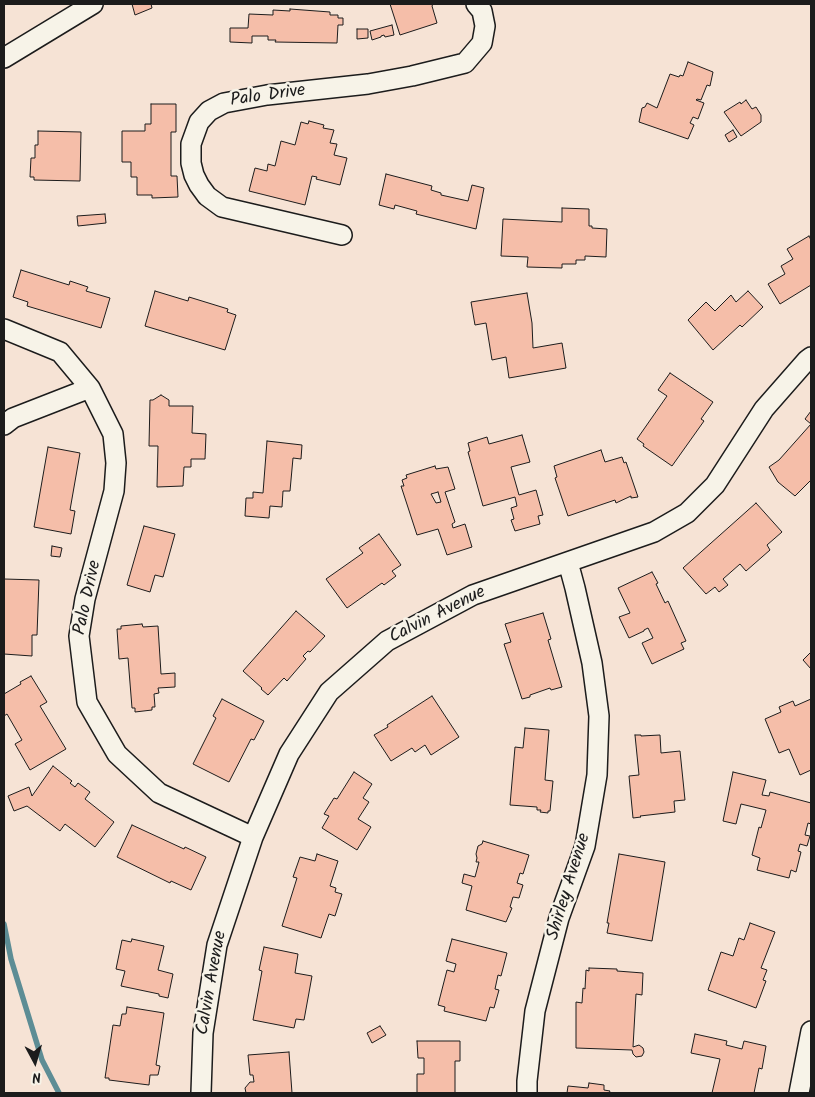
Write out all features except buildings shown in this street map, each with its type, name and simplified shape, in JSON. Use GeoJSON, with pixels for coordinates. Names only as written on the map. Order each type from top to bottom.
{"type":"FeatureCollection","features":[{"type":"Feature","properties":{"kind":"street"},"geometry":{"type":"LineString","coordinates":[[4,58],[92,4]]}},
{"type":"Feature","properties":{"kind":"street","name":"Palo Drive"},"geometry":{"type":"LineString","coordinates":[[342,235],[222,206],[207,196],[198,186],[191,163],[191,144],[199,122],[209,111],[224,103],[267,95],[368,84],[465,63],[482,43],[485,26],[482,11],[476,4]]}},
{"type":"Feature","properties":{"kind":"street","name":"Palo Drive"},"geometry":{"type":"LineString","coordinates":[[4,329],[60,352],[90,388],[112,434],[116,463],[114,491],[85,599],[79,636],[88,702],[117,754],[159,793],[253,837]]}},
{"type":"Feature","properties":{"kind":"street","name":"Calvin Avenue"},"geometry":{"type":"LineString","coordinates":[[201,1093],[203,1033],[217,945],[253,837],[289,754],[329,692],[387,641],[473,594],[654,532],[687,513],[715,485],[764,410],[811,357]]}},
{"type":"Feature","properties":{"kind":"street"},"geometry":{"type":"LineString","coordinates":[[4,425],[12,418],[90,388]]}},
{"type":"Feature","properties":{"kind":"street","name":"Shirley Avenue"},"geometry":{"type":"LineString","coordinates":[[527,1093],[526,1081],[535,1011],[559,918],[586,846],[597,775],[599,716],[592,663],[568,562]]}},
{"type":"Feature","properties":{"kind":"street"},"geometry":{"type":"LineString","coordinates":[[798,1093],[811,1031]]}},
{"type":"Feature","properties":{"kind":"waterway"},"geometry":{"type":"LineString","coordinates":[[4,924],[11,959],[42,1060],[59,1093]]}}]}
